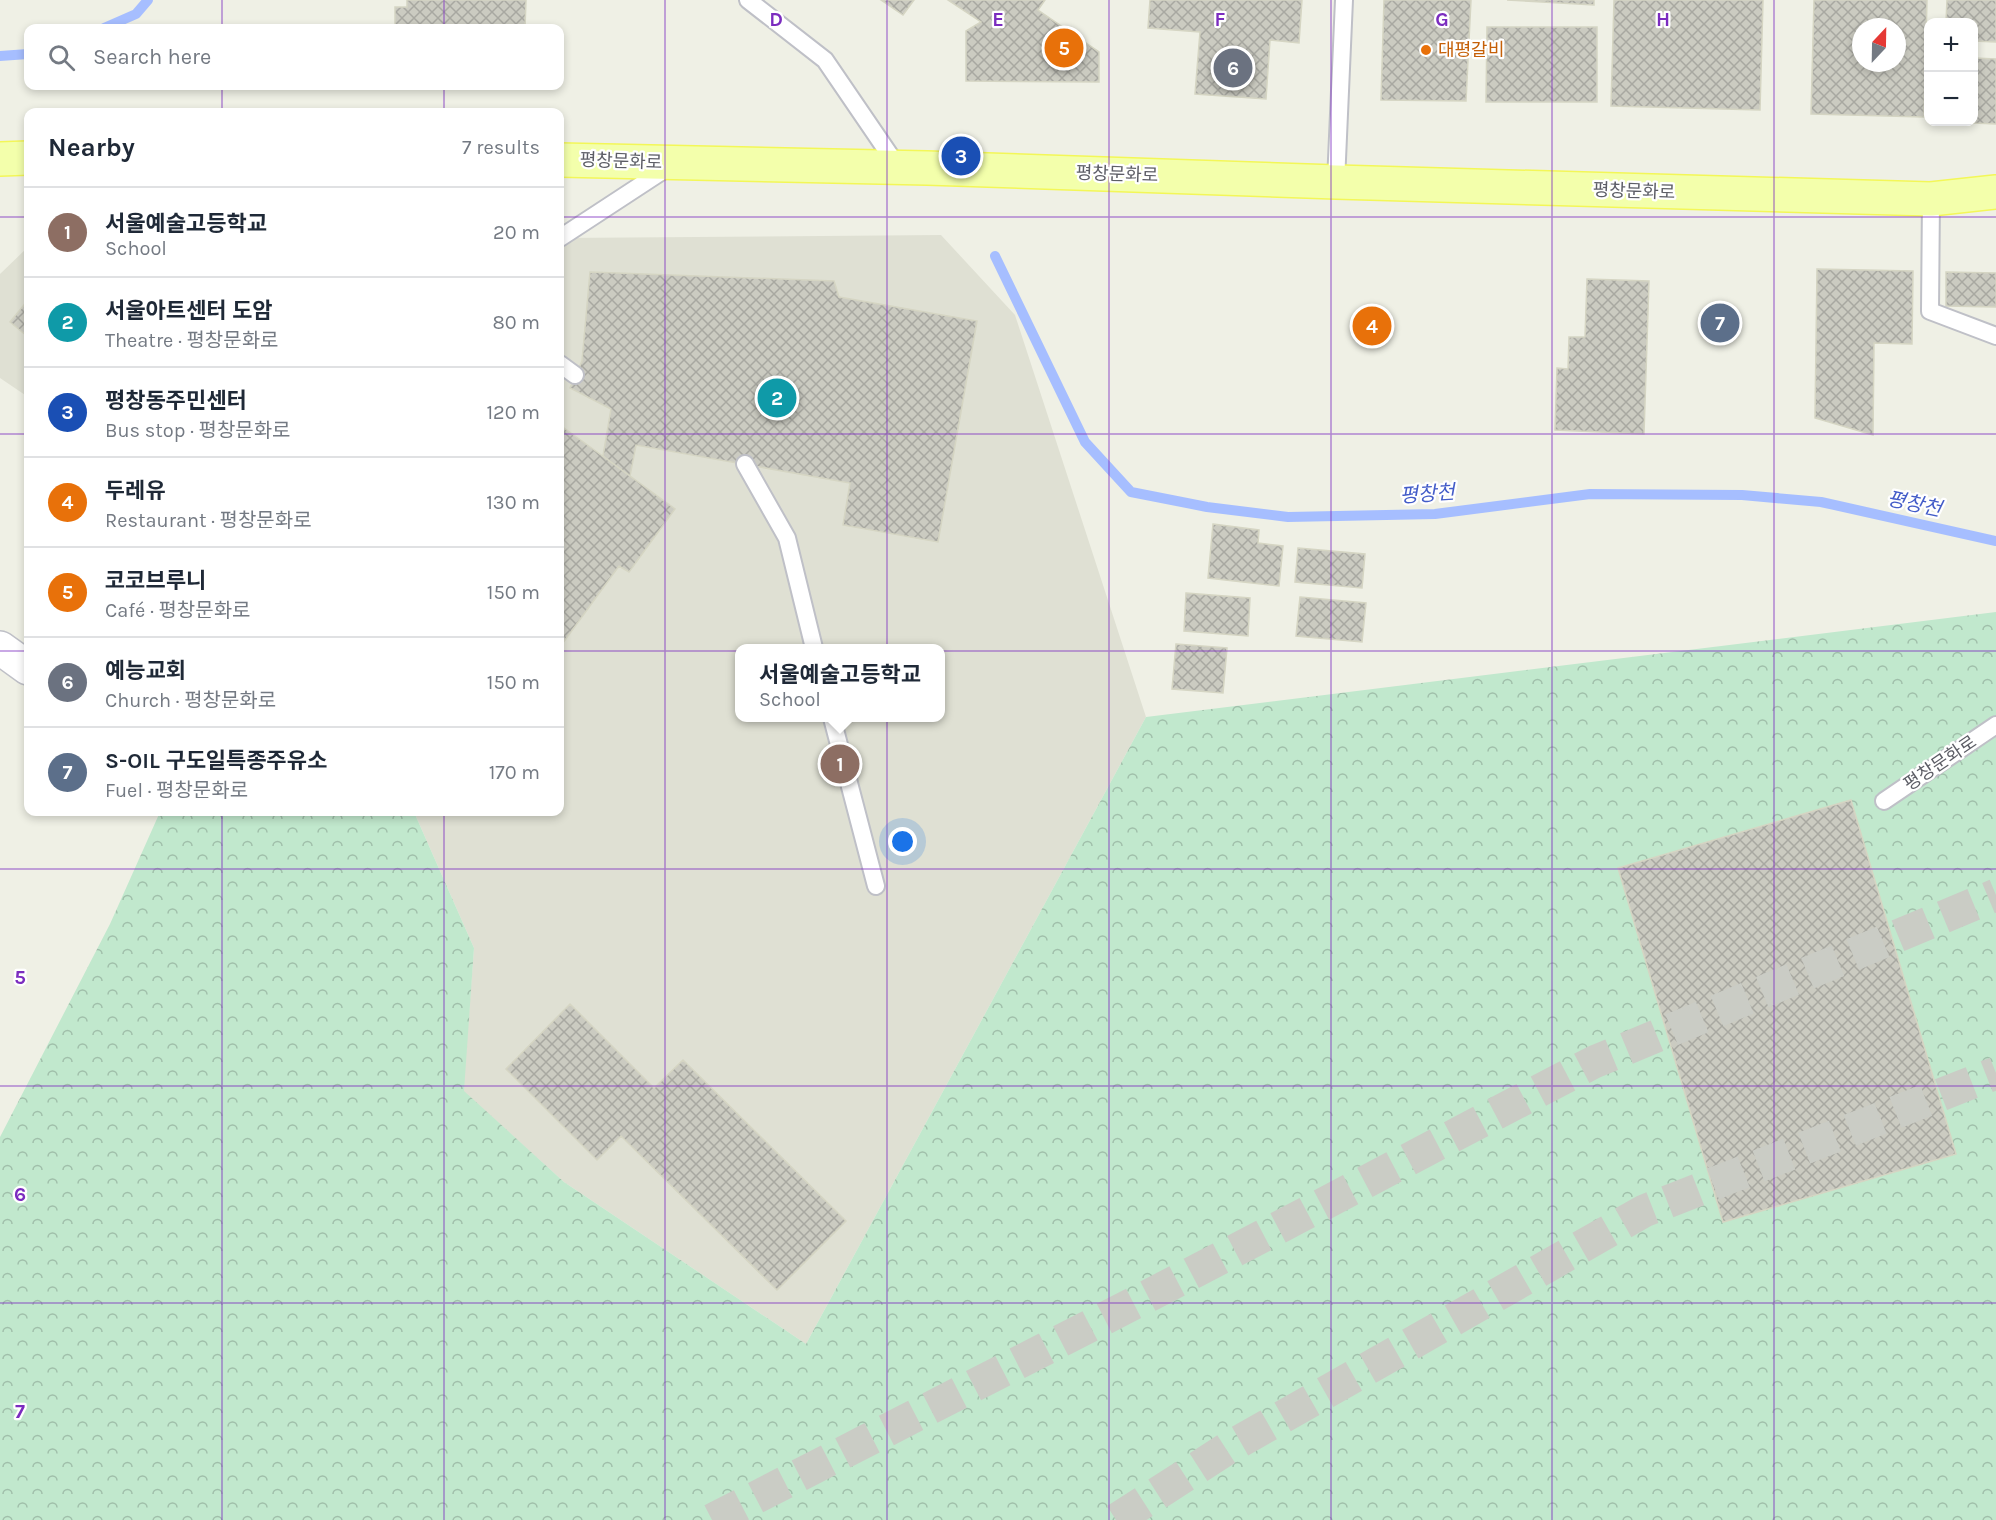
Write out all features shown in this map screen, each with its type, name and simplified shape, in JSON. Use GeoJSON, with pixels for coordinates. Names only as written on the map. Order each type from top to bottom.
{"type":"FeatureCollection","features":[{"type":"Feature","properties":{"kind":"main road"},"geometry":{"type":"LineString","coordinates":[[0,159],[24,158]]}},
{"type":"Feature","properties":{"kind":"main road","name":"평창문화로"},"geometry":{"type":"LineString","coordinates":[[564,160],[1931,199],[1996,192]]}},
{"type":"Feature","properties":{"kind":"street"},"geometry":{"type":"LineString","coordinates":[[0,648],[24,665]]}},
{"type":"Feature","properties":{"kind":"lane"},"geometry":{"type":"LineString","coordinates":[[748,0],[825,60],[898,168]]}},
{"type":"Feature","properties":{"kind":"lane"},"geometry":{"type":"LineString","coordinates":[[1336,182],[1344,0]]}},
{"type":"Feature","properties":{"kind":"lane"},"geometry":{"type":"LineString","coordinates":[[564,235],[676,163]]}},
{"type":"Feature","properties":{"kind":"lane"},"geometry":{"type":"LineString","coordinates":[[1931,199],[1930,311],[1996,336]]}},
{"type":"Feature","properties":{"kind":"lane"},"geometry":{"type":"LineString","coordinates":[[564,367],[575,375]]}},
{"type":"Feature","properties":{"kind":"lane"},"geometry":{"type":"LineString","coordinates":[[745,464],[787,538],[813,644]]}},
{"type":"Feature","properties":{"kind":"lane"},"geometry":{"type":"LineString","coordinates":[[833,722],[876,886]]}},
{"type":"Feature","properties":{"kind":"lane","name":"평창문화로"},"geometry":{"type":"LineString","coordinates":[[1884,801],[1996,725]]}},
{"type":"Feature","properties":{"kind":"shaded area"},"geometry":{"type":"Polygon","coordinates":[[[941,235],[1015,315],[1146,717],[806,1344],[564,1182],[463,1091],[474,948],[416,816],[564,816],[564,238],[941,235]]]}},
{"type":"Feature","properties":{"kind":"shaded area"},"geometry":{"type":"Polygon","coordinates":[[[24,251],[24,394],[0,378],[0,274],[24,251]]]}},
{"type":"Feature","properties":{"kind":"green space"},"geometry":{"type":"Polygon","coordinates":[[[1996,612],[1996,1520],[0,1520],[0,1137],[110,924],[158,816],[416,816],[474,948],[464,1091],[564,1182],[806,1344],[1146,717],[1996,612]]]}},
{"type":"Feature","properties":{"kind":"building"},"geometry":{"type":"Polygon","coordinates":[[[407,0],[526,0],[525,24],[395,24],[395,7],[407,7],[407,0]]]}},
{"type":"Feature","properties":{"kind":"building"},"geometry":{"type":"Polygon","coordinates":[[[881,0],[914,0],[903,15],[881,0]]]}},
{"type":"Feature","properties":{"kind":"building"},"geometry":{"type":"Polygon","coordinates":[[[948,0],[1045,0],[1038,10],[1099,52],[1099,82],[966,81],[966,31],[981,22],[948,0]]]}},
{"type":"Feature","properties":{"kind":"building"},"geometry":{"type":"Polygon","coordinates":[[[1150,0],[1302,0],[1299,43],[1270,40],[1266,99],[1195,94],[1200,32],[1148,28],[1150,0]]]}},
{"type":"Feature","properties":{"kind":"building","name":"대평갈비"},"geometry":{"type":"Polygon","coordinates":[[[1384,0],[1471,0],[1466,101],[1381,100],[1384,0]]]}},
{"type":"Feature","properties":{"kind":"building"},"geometry":{"type":"Polygon","coordinates":[[[1507,0],[1594,0],[1594,5],[1507,0]]]}},
{"type":"Feature","properties":{"kind":"building"},"geometry":{"type":"Polygon","coordinates":[[[1614,0],[1763,0],[1760,110],[1611,106],[1614,0]]]}},
{"type":"Feature","properties":{"kind":"building"},"geometry":{"type":"Polygon","coordinates":[[[1814,0],[1927,0],[1927,18],[1924,18],[1924,117],[1811,114],[1814,0]]]}},
{"type":"Feature","properties":{"kind":"building"},"geometry":{"type":"Polygon","coordinates":[[[1947,0],[1996,0],[1996,42],[1978,41],[1978,18],[1946,18],[1947,0]]]}},
{"type":"Feature","properties":{"kind":"building"},"geometry":{"type":"Polygon","coordinates":[[[1487,27],[1597,27],[1597,102],[1486,102],[1487,27]]]}},
{"type":"Feature","properties":{"kind":"building"},"geometry":{"type":"Polygon","coordinates":[[[1978,58],[1996,59],[1996,124],[1978,123],[1978,58]]]}},
{"type":"Feature","properties":{"kind":"building"},"geometry":{"type":"Polygon","coordinates":[[[1817,269],[1913,271],[1912,344],[1874,343],[1873,435],[1815,418],[1817,269]]]}},
{"type":"Feature","properties":{"kind":"building"},"geometry":{"type":"Polygon","coordinates":[[[590,272],[834,281],[839,297],[977,321],[938,542],[843,525],[850,483],[636,445],[630,476],[603,456],[611,409],[570,388],[582,361],[590,272]]]}},
{"type":"Feature","properties":{"kind":"building"},"geometry":{"type":"Polygon","coordinates":[[[1946,272],[1996,273],[1996,307],[1946,306],[1946,272]]]}},
{"type":"Feature","properties":{"kind":"building"},"geometry":{"type":"Polygon","coordinates":[[[1587,279],[1649,281],[1644,434],[1555,430],[1557,368],[1568,369],[1569,337],[1585,337],[1587,279]]]}},
{"type":"Feature","properties":{"kind":"building"},"geometry":{"type":"Polygon","coordinates":[[[24,305],[24,334],[10,322],[24,305]]]}},
{"type":"Feature","properties":{"kind":"building"},"geometry":{"type":"Polygon","coordinates":[[[564,428],[675,509],[629,572],[619,566],[564,642],[564,428]]]}},
{"type":"Feature","properties":{"kind":"building"},"geometry":{"type":"Polygon","coordinates":[[[1213,524],[1259,530],[1258,543],[1283,546],[1279,586],[1208,578],[1213,524]]]}},
{"type":"Feature","properties":{"kind":"building"},"geometry":{"type":"Polygon","coordinates":[[[1298,548],[1365,554],[1362,588],[1295,582],[1298,548]]]}},
{"type":"Feature","properties":{"kind":"building"},"geometry":{"type":"Polygon","coordinates":[[[1186,593],[1250,598],[1248,636],[1184,631],[1186,593]]]}},
{"type":"Feature","properties":{"kind":"building"},"geometry":{"type":"Polygon","coordinates":[[[1300,597],[1366,603],[1362,642],[1296,636],[1300,597]]]}},
{"type":"Feature","properties":{"kind":"building"},"geometry":{"type":"Polygon","coordinates":[[[1176,644],[1227,648],[1223,693],[1172,689],[1176,644]]]}},
{"type":"Feature","properties":{"kind":"building"},"geometry":{"type":"Polygon","coordinates":[[[1851,800],[1956,1154],[1723,1222],[1618,868],[1851,800]]]}},
{"type":"Feature","properties":{"kind":"building"},"geometry":{"type":"Polygon","coordinates":[[[570,1004],[654,1088],[683,1060],[846,1221],[777,1290],[621,1136],[597,1160],[506,1069],[570,1004]]]}},
{"type":"Feature","properties":{"kind":"waterway"},"geometry":{"type":"LineString","coordinates":[[113,24],[136,14],[148,0]]}},
{"type":"Feature","properties":{"kind":"waterway"},"geometry":{"type":"LineString","coordinates":[[0,56],[24,54]]}},
{"type":"Feature","properties":{"kind":"waterway","name":"평창천"},"geometry":{"type":"LineString","coordinates":[[995,256],[1085,442],[1131,492],[1207,507],[1288,517],[1435,514],[1590,494],[1742,495],[1821,502],[1996,541]]}},
{"type":"Feature","properties":{"kind":"tunnel"},"geometry":{"type":"LineString","coordinates":[[712,1520],[1152,1294],[1594,1062],[1996,895]]}},
{"type":"Feature","properties":{"kind":"tunnel"},"geometry":{"type":"LineString","coordinates":[[1116,1520],[1228,1448],[1644,1211],[1996,1073]]}},
{"type":"Feature","properties":{"kind":"place","name":"코코브루니"},"geometry":{"type":"Point","coordinates":[1064,48]}},
{"type":"Feature","properties":{"kind":"place","name":"대평갈비"},"geometry":{"type":"Point","coordinates":[1426,50]}},
{"type":"Feature","properties":{"kind":"place","name":"예능교회"},"geometry":{"type":"Point","coordinates":[1233,68]}},
{"type":"Feature","properties":{"kind":"place","name":"평창동주민센터"},"geometry":{"type":"Point","coordinates":[961,156]}},
{"type":"Feature","properties":{"kind":"place","name":"S-OIL 구도일특종주유소"},"geometry":{"type":"Point","coordinates":[1720,323]}},
{"type":"Feature","properties":{"kind":"place","name":"두레유"},"geometry":{"type":"Point","coordinates":[1372,326]}},
{"type":"Feature","properties":{"kind":"place","name":"서울아트센터 도암"},"geometry":{"type":"Point","coordinates":[777,398]}},
{"type":"Feature","properties":{"kind":"place","name":"서울예술고등학교"},"geometry":{"type":"Point","coordinates":[840,764]}}]}
